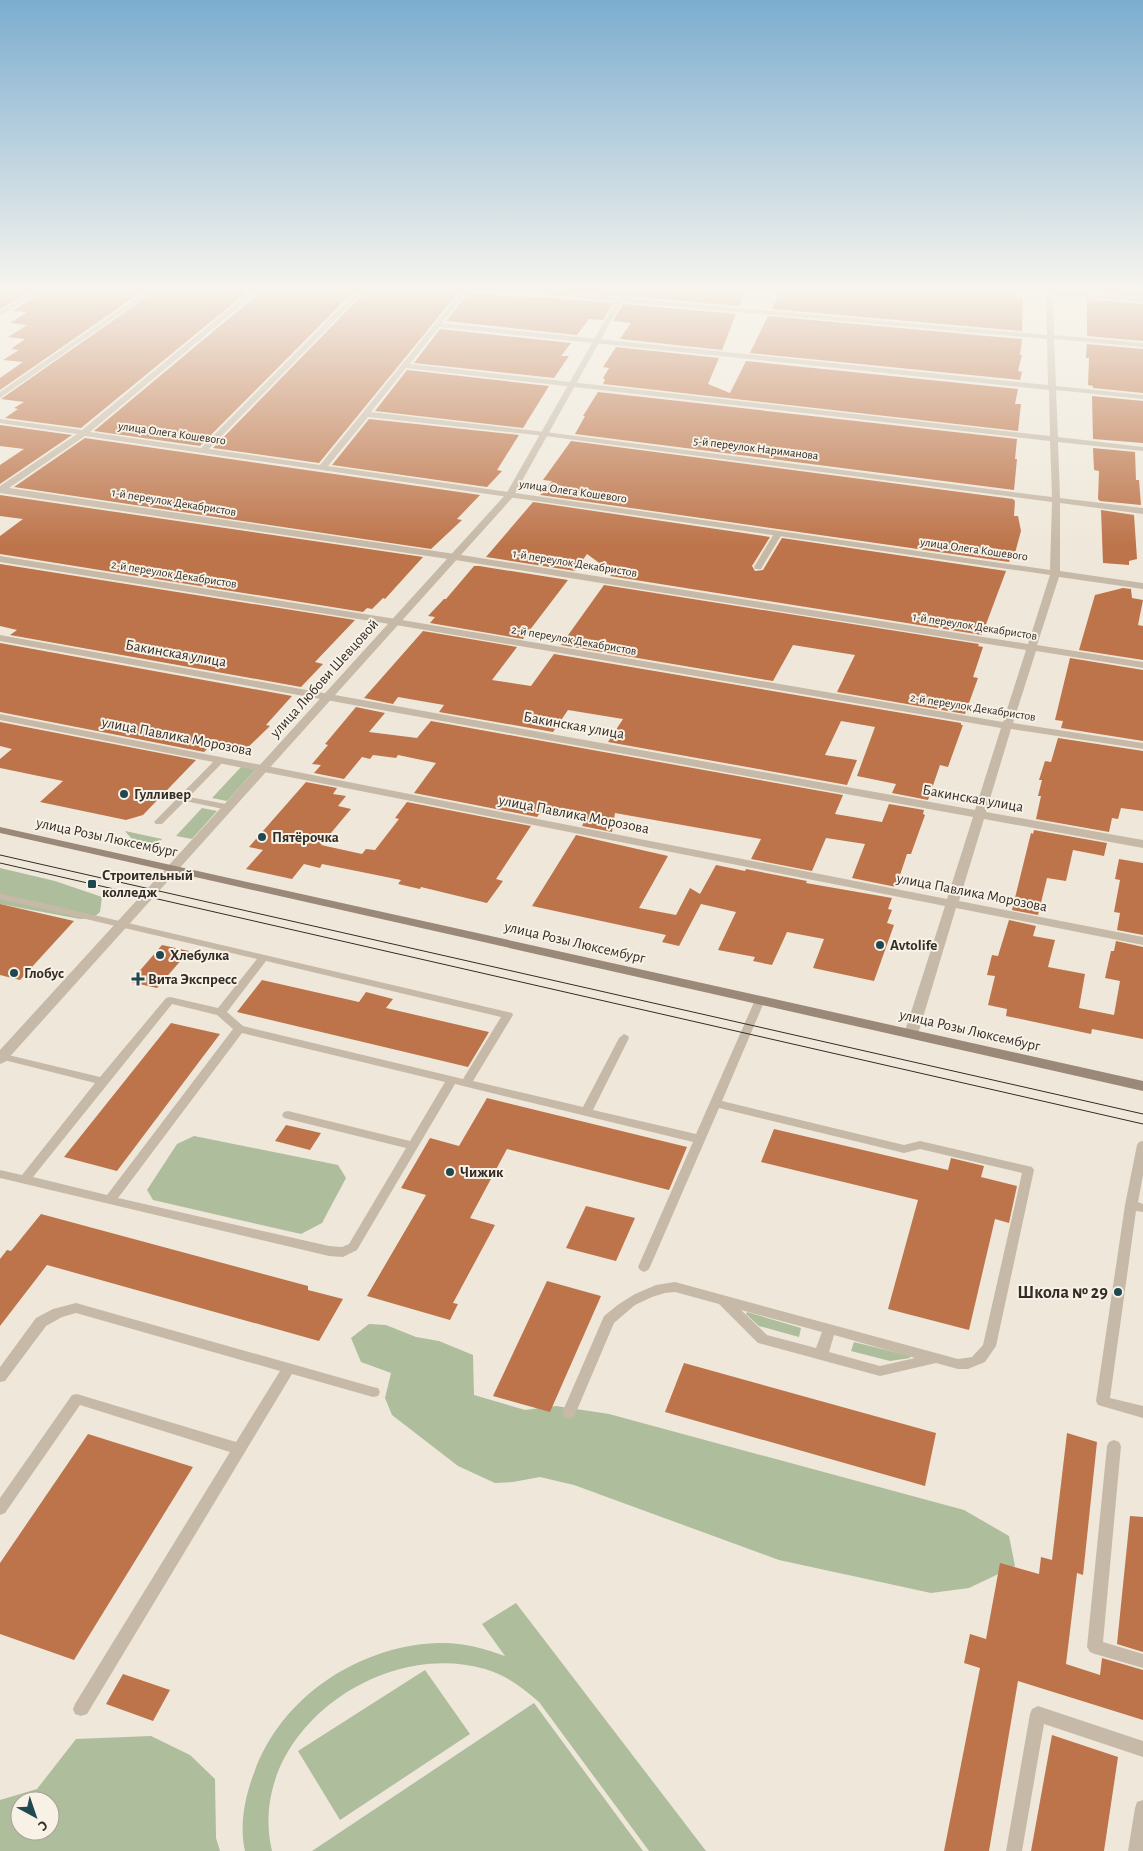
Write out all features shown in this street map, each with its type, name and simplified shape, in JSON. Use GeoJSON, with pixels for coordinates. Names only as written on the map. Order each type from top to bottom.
{"type":"FeatureCollection","features":[{"type":"Feature","properties":{"kind":"main road","name":"улица Розы Люксембург"},"geometry":{"type":"LineString","coordinates":[[0,830],[1143,1086]]}},
{"type":"Feature","properties":{"kind":"street"},"geometry":{"type":"LineString","coordinates":[[0,396],[32,373]]}},
{"type":"Feature","properties":{"kind":"street"},"geometry":{"type":"LineString","coordinates":[[3,486],[84,433],[156,373]]}},
{"type":"Feature","properties":{"kind":"street"},"geometry":{"type":"LineString","coordinates":[[203,450],[279,373]]}},
{"type":"Feature","properties":{"kind":"street"},"geometry":{"type":"LineString","coordinates":[[322,468],[399,373]]}},
{"type":"Feature","properties":{"kind":"street"},"geometry":{"type":"LineString","coordinates":[[470,373],[1143,449]]}},
{"type":"Feature","properties":{"kind":"street","name":"улица Любови Шевцовой"},"geometry":{"type":"LineString","coordinates":[[1,1058],[510,495],[578,373]]}},
{"type":"Feature","properties":{"kind":"street"},"geometry":{"type":"LineString","coordinates":[[913,373],[1143,397]]}},
{"type":"Feature","properties":{"kind":"street"},"geometry":{"type":"LineString","coordinates":[[911,1034],[1055,574],[1056,500],[1052,373]]}},
{"type":"Feature","properties":{"kind":"street","name":"5-й переулок Нариманова"},"geometry":{"type":"LineString","coordinates":[[365,414],[545,434],[1143,511]]}},
{"type":"Feature","properties":{"kind":"street","name":"улица Олега Кошевого"},"geometry":{"type":"LineString","coordinates":[[0,421],[1143,586]]}},
{"type":"Feature","properties":{"kind":"street","name":"1-й переулок Декабристов"},"geometry":{"type":"LineString","coordinates":[[3,486],[1143,665]]}},
{"type":"Feature","properties":{"kind":"street","name":"2-й переулок Декабристов"},"geometry":{"type":"LineString","coordinates":[[0,559],[396,622],[1007,725],[1143,746]]}},
{"type":"Feature","properties":{"kind":"street","name":"Бакинская улица"},"geometry":{"type":"LineString","coordinates":[[0,638],[1143,844]]}},
{"type":"Feature","properties":{"kind":"street","name":"улица Павлика Морозова"},"geometry":{"type":"LineString","coordinates":[[0,717],[1143,941]]}},
{"type":"Feature","properties":{"kind":"lane"},"geometry":{"type":"LineString","coordinates":[[758,567],[778,534]]}},
{"type":"Feature","properties":{"kind":"lane"},"geometry":{"type":"LineString","coordinates":[[159,822],[220,760]]}},
{"type":"Feature","properties":{"kind":"lane"},"geometry":{"type":"LineString","coordinates":[[182,798],[228,807]]}},
{"type":"Feature","properties":{"kind":"lane"},"geometry":{"type":"LineString","coordinates":[[0,896],[508,1014],[466,1083]]}},
{"type":"Feature","properties":{"kind":"lane"},"geometry":{"type":"LineString","coordinates":[[221,1012],[264,957]]}},
{"type":"Feature","properties":{"kind":"lane"},"geometry":{"type":"LineString","coordinates":[[24,1180],[170,1000],[221,1012],[239,1029],[699,1139]]}},
{"type":"Feature","properties":{"kind":"lane"},"geometry":{"type":"LineString","coordinates":[[644,1267],[760,1000]]}},
{"type":"Feature","properties":{"kind":"lane"},"geometry":{"type":"LineString","coordinates":[[110,1200],[239,1029]]}},
{"type":"Feature","properties":{"kind":"lane"},"geometry":{"type":"LineString","coordinates":[[586,1112],[624,1038]]}},
{"type":"Feature","properties":{"kind":"lane"},"geometry":{"type":"LineString","coordinates":[[1,1058],[103,1081]]}},
{"type":"Feature","properties":{"kind":"lane"},"geometry":{"type":"LineString","coordinates":[[0,1174],[329,1251],[343,1252],[353,1247],[452,1080]]}},
{"type":"Feature","properties":{"kind":"lane"},"geometry":{"type":"LineString","coordinates":[[569,1413],[609,1320],[621,1307],[636,1298],[668,1287],[675,1287],[967,1365],[982,1358],[989,1346],[1028,1170],[920,1145],[904,1148],[715,1103]]}},
{"type":"Feature","properties":{"kind":"lane"},"geometry":{"type":"LineString","coordinates":[[288,1116],[413,1146]]}},
{"type":"Feature","properties":{"kind":"lane"},"geometry":{"type":"LineString","coordinates":[[1143,1146],[1137,1207],[1103,1401],[1143,1412]]}},
{"type":"Feature","properties":{"kind":"lane"},"geometry":{"type":"LineString","coordinates":[[723,1300],[763,1339],[820,1355],[880,1371],[937,1358]]}},
{"type":"Feature","properties":{"kind":"lane"},"geometry":{"type":"LineString","coordinates":[[0,1377],[41,1322],[58,1313],[76,1308],[372,1392]]}},
{"type":"Feature","properties":{"kind":"lane"},"geometry":{"type":"LineString","coordinates":[[820,1355],[829,1329]]}},
{"type":"Feature","properties":{"kind":"lane"},"geometry":{"type":"LineString","coordinates":[[82,1709],[290,1368]]}},
{"type":"Feature","properties":{"kind":"lane"},"geometry":{"type":"LineString","coordinates":[[0,1509],[77,1399],[240,1449]]}},
{"type":"Feature","properties":{"kind":"lane"},"geometry":{"type":"LineString","coordinates":[[1114,1446],[1095,1647],[1143,1660]]}},
{"type":"Feature","properties":{"kind":"lane"},"geometry":{"type":"LineString","coordinates":[[1014,1851],[1038,1714],[1143,1749]]}},
{"type":"Feature","properties":{"kind":"lane"},"geometry":{"type":"LineString","coordinates":[[1136,1851],[1143,1808]]}},
{"type":"Feature","properties":{"kind":"green space"},"geometry":{"type":"Polygon","coordinates":[[[242,766],[256,769],[227,801],[212,798],[242,766]]]}},
{"type":"Feature","properties":{"kind":"green space"},"geometry":{"type":"Polygon","coordinates":[[[202,808],[217,811],[192,839],[176,836],[202,808]]]}},
{"type":"Feature","properties":{"kind":"green space"},"geometry":{"type":"Polygon","coordinates":[[[125,831],[162,839],[150,852],[142,851],[125,831]]]}},
{"type":"Feature","properties":{"kind":"green space"},"geometry":{"type":"Polygon","coordinates":[[[0,868],[55,881],[102,897],[100,912],[93,918],[80,919],[0,904],[0,868]]]}},
{"type":"Feature","properties":{"kind":"green space"},"geometry":{"type":"Polygon","coordinates":[[[194,1136],[338,1165],[346,1178],[322,1223],[301,1234],[153,1200],[147,1190],[177,1144],[194,1136]]]}},
{"type":"Feature","properties":{"kind":"green space"},"geometry":{"type":"Polygon","coordinates":[[[747,1312],[801,1328],[799,1337],[759,1326],[746,1314],[747,1312]]]}},
{"type":"Feature","properties":{"kind":"green space"},"geometry":{"type":"Polygon","coordinates":[[[369,1324],[386,1325],[416,1337],[439,1341],[473,1355],[474,1395],[525,1410],[556,1406],[609,1414],[964,1510],[1009,1536],[1015,1566],[969,1588],[931,1593],[779,1560],[574,1485],[540,1477],[495,1483],[458,1466],[392,1415],[385,1398],[391,1373],[361,1362],[351,1338],[369,1324]]]}},
{"type":"Feature","properties":{"kind":"green space"},"geometry":{"type":"Polygon","coordinates":[[[854,1342],[910,1356],[910,1358],[890,1361],[851,1351],[854,1342]]]}},
{"type":"Feature","properties":{"kind":"green space"},"geometry":{"type":"Polygon","coordinates":[[[516,1603],[706,1851],[649,1851],[539,1702],[514,1682],[493,1672],[485,1669],[444,1663],[403,1668],[364,1683],[329,1705],[300,1735],[279,1770],[269,1809],[272,1851],[245,1851],[243,1842],[244,1812],[254,1773],[266,1746],[283,1721],[303,1699],[326,1681],[352,1665],[379,1654],[408,1646],[455,1643],[481,1648],[505,1656],[482,1624],[516,1603]]]}},
{"type":"Feature","properties":{"kind":"green space"},"geometry":{"type":"Polygon","coordinates":[[[425,1670],[470,1734],[340,1820],[298,1751],[425,1670]]]}},
{"type":"Feature","properties":{"kind":"green space"},"geometry":{"type":"Polygon","coordinates":[[[534,1703],[643,1851],[312,1851],[534,1703]]]}},
{"type":"Feature","properties":{"kind":"green space"},"geometry":{"type":"Polygon","coordinates":[[[151,1736],[190,1755],[215,1779],[216,1838],[220,1851],[0,1851],[0,1800],[10,1797],[10,1841],[60,1841],[60,1791],[30,1791],[37,1789],[76,1739],[151,1736]]]}},
{"type":"Feature","properties":{"kind":"building"},"geometry":{"type":"Polygon","coordinates":[[[7,373],[24,373],[0,390],[0,378],[7,373]]]}},
{"type":"Feature","properties":{"kind":"building"},"geometry":{"type":"Polygon","coordinates":[[[38,373],[148,373],[81,428],[5,418],[18,409],[14,408],[24,402],[1,399],[38,373]]]}},
{"type":"Feature","properties":{"kind":"building"},"geometry":{"type":"Polygon","coordinates":[[[163,373],[272,373],[200,446],[94,431],[163,373]]]}},
{"type":"Feature","properties":{"kind":"building"},"geometry":{"type":"Polygon","coordinates":[[[286,373],[392,373],[319,463],[213,448],[286,373]]]}},
{"type":"Feature","properties":{"kind":"building"},"geometry":{"type":"Polygon","coordinates":[[[404,373],[437,373],[549,386],[523,428],[375,411],[404,373]]]}},
{"type":"Feature","properties":{"kind":"building"},"geometry":{"type":"Polygon","coordinates":[[[511,373],[557,373],[554,378],[511,373]]]}},
{"type":"Feature","properties":{"kind":"building"},"geometry":{"type":"Polygon","coordinates":[[[606,373],[712,373],[708,384],[730,393],[740,373],[866,373],[1018,389],[1015,404],[1021,404],[1018,431],[603,384],[605,380],[603,378],[606,373]]]}},
{"type":"Feature","properties":{"kind":"building"},"geometry":{"type":"Polygon","coordinates":[[[954,373],[1022,373],[1020,380],[954,373]]]}},
{"type":"Feature","properties":{"kind":"building"},"geometry":{"type":"Polygon","coordinates":[[[1088,373],[1143,373],[1143,393],[1093,388],[1093,386],[1088,385],[1088,373]]]}},
{"type":"Feature","properties":{"kind":"building"},"geometry":{"type":"Polygon","coordinates":[[[598,392],[1017,439],[1014,490],[575,434],[585,416],[583,416],[598,392]]]}},
{"type":"Feature","properties":{"kind":"building"},"geometry":{"type":"Polygon","coordinates":[[[1092,396],[1143,401],[1143,443],[1093,439],[1092,396]]]}},
{"type":"Feature","properties":{"kind":"building"},"geometry":{"type":"Polygon","coordinates":[[[369,419],[519,435],[497,470],[502,471],[487,487],[332,465],[369,419]]]}},
{"type":"Feature","properties":{"kind":"building"},"geometry":{"type":"Polygon","coordinates":[[[0,425],[72,435],[0,484],[0,465],[24,449],[0,446],[0,425]]]}},
{"type":"Feature","properties":{"kind":"building"},"geometry":{"type":"Polygon","coordinates":[[[85,438],[480,495],[457,519],[462,520],[431,549],[14,487],[85,438]]]}},
{"type":"Feature","properties":{"kind":"building"},"geometry":{"type":"Polygon","coordinates":[[[571,441],[1013,499],[1015,501],[1014,516],[1018,516],[1021,531],[1015,553],[1012,552],[1009,562],[540,495],[552,481],[543,480],[571,441]]]}},
{"type":"Feature","properties":{"kind":"building"},"geometry":{"type":"Polygon","coordinates":[[[1093,448],[1135,452],[1136,480],[1139,480],[1141,505],[1100,501],[1098,499],[1099,471],[1094,470],[1093,448]]]}},
{"type":"Feature","properties":{"kind":"building"},"geometry":{"type":"Polygon","coordinates":[[[0,495],[423,557],[385,599],[383,598],[372,609],[367,608],[363,612],[0,554],[0,536],[23,519],[0,516],[0,495]]]}},
{"type":"Feature","properties":{"kind":"building"},"geometry":{"type":"Polygon","coordinates":[[[533,502],[770,537],[752,566],[755,571],[763,570],[782,538],[1006,571],[982,635],[610,576],[613,573],[587,554],[575,571],[486,557],[533,502]]]}},
{"type":"Feature","properties":{"kind":"building"},"geometry":{"type":"Polygon","coordinates":[[[1101,510],[1134,515],[1137,559],[1129,561],[1129,565],[1103,563],[1101,510]]]}},
{"type":"Feature","properties":{"kind":"building"},"geometry":{"type":"Polygon","coordinates":[[[0,564],[355,620],[315,662],[323,664],[301,687],[10,635],[17,630],[0,626],[0,564]]]}},
{"type":"Feature","properties":{"kind":"building"},"geometry":{"type":"Polygon","coordinates":[[[474,566],[568,580],[523,639],[430,623],[435,617],[428,616],[446,599],[474,566]]]}},
{"type":"Feature","properties":{"kind":"building"},"geometry":{"type":"Polygon","coordinates":[[[604,585],[979,644],[978,646],[983,647],[973,677],[978,678],[965,714],[837,692],[855,655],[793,645],[773,681],[561,645],[604,585]]]}},
{"type":"Feature","properties":{"kind":"building"},"geometry":{"type":"Polygon","coordinates":[[[1123,588],[1131,589],[1132,598],[1143,600],[1138,625],[1143,626],[1143,660],[1079,650],[1095,595],[1123,588]]]}},
{"type":"Feature","properties":{"kind":"building"},"geometry":{"type":"Polygon","coordinates":[[[423,631],[517,647],[492,680],[531,686],[554,654],[961,723],[963,725],[948,767],[940,765],[928,800],[892,793],[896,784],[857,776],[875,727],[841,721],[825,755],[857,760],[847,785],[608,742],[623,719],[568,710],[553,732],[439,712],[444,705],[398,697],[393,704],[364,698],[423,631]]]}},
{"type":"Feature","properties":{"kind":"building"},"geometry":{"type":"Polygon","coordinates":[[[0,643],[292,696],[266,725],[270,726],[243,752],[211,745],[204,752],[0,712],[0,643]]]}},
{"type":"Feature","properties":{"kind":"building"},"geometry":{"type":"Polygon","coordinates":[[[1070,658],[1143,670],[1143,741],[1061,728],[1063,721],[1055,720],[1070,658]]]}},
{"type":"Feature","properties":{"kind":"building"},"geometry":{"type":"Polygon","coordinates":[[[356,707],[385,713],[369,732],[417,738],[431,721],[843,795],[835,814],[882,822],[889,804],[924,810],[923,814],[925,815],[911,854],[907,854],[896,887],[852,878],[865,844],[826,838],[812,871],[751,859],[761,839],[615,813],[612,832],[582,826],[584,822],[540,813],[537,817],[414,793],[436,763],[398,755],[396,758],[373,755],[370,759],[362,757],[344,779],[314,773],[321,765],[312,764],[328,745],[325,744],[356,707]]]}},
{"type":"Feature","properties":{"kind":"building"},"geometry":{"type":"Polygon","coordinates":[[[0,722],[196,760],[143,815],[126,820],[40,802],[63,781],[0,768],[0,759],[12,749],[0,746],[0,722]]]}},
{"type":"Feature","properties":{"kind":"building"},"geometry":{"type":"Polygon","coordinates":[[[1058,738],[1143,751],[1143,811],[1121,808],[1118,819],[1112,818],[1109,832],[1036,819],[1041,796],[1038,796],[1042,780],[1039,780],[1045,761],[1051,762],[1058,738]]]}},
{"type":"Feature","properties":{"kind":"building"},"geometry":{"type":"Polygon","coordinates":[[[306,782],[337,788],[333,794],[346,796],[338,806],[351,809],[321,845],[362,854],[366,849],[375,850],[399,819],[395,818],[407,802],[531,826],[496,879],[503,881],[487,903],[421,887],[420,889],[398,884],[401,880],[322,864],[320,868],[304,864],[292,879],[246,869],[263,850],[249,847],[306,782]]]}},
{"type":"Feature","properties":{"kind":"building"},"geometry":{"type":"Polygon","coordinates":[[[1034,830],[1107,843],[1104,856],[1073,850],[1066,881],[1047,878],[1038,915],[1012,910],[1031,833],[1033,834],[1034,830]]]}},
{"type":"Feature","properties":{"kind":"building"},"geometry":{"type":"Polygon","coordinates":[[[576,835],[668,856],[639,908],[676,915],[690,888],[700,894],[716,865],[745,871],[746,869],[807,881],[806,883],[892,898],[888,909],[892,910],[887,923],[894,925],[874,981],[813,968],[824,939],[787,932],[772,965],[753,961],[755,957],[718,950],[736,912],[701,904],[679,946],[662,942],[666,935],[532,906],[576,835]]]}},
{"type":"Feature","properties":{"kind":"building"},"geometry":{"type":"Polygon","coordinates":[[[1119,859],[1143,863],[1143,935],[1117,930],[1120,913],[1114,912],[1120,880],[1115,879],[1119,859]]]}},
{"type":"Feature","properties":{"kind":"building"},"geometry":{"type":"Polygon","coordinates":[[[0,904],[74,921],[20,980],[0,975],[0,904]]]}},
{"type":"Feature","properties":{"kind":"building"},"geometry":{"type":"Polygon","coordinates":[[[1009,920],[1036,926],[1033,936],[1055,940],[1048,967],[1085,974],[1079,1008],[1114,1015],[1120,981],[1105,978],[1111,951],[1114,951],[1116,941],[1143,947],[1143,1039],[1092,1029],[1091,1034],[1006,1016],[1007,1009],[988,1005],[995,976],[987,975],[992,955],[998,956],[1009,920]]]}},
{"type":"Feature","properties":{"kind":"building"},"geometry":{"type":"Polygon","coordinates":[[[162,945],[189,951],[157,988],[130,982],[162,945]]]}},
{"type":"Feature","properties":{"kind":"building"},"geometry":{"type":"Polygon","coordinates":[[[262,980],[359,1002],[366,992],[393,999],[386,1008],[489,1032],[468,1067],[237,1012],[262,980]]]}},
{"type":"Feature","properties":{"kind":"building"},"geometry":{"type":"Polygon","coordinates":[[[171,1023],[220,1034],[117,1171],[64,1157],[171,1023]]]}},
{"type":"Feature","properties":{"kind":"building"},"geometry":{"type":"Polygon","coordinates":[[[487,1098],[687,1147],[669,1190],[507,1149],[470,1218],[495,1225],[453,1303],[458,1304],[450,1320],[367,1296],[426,1195],[401,1188],[430,1138],[459,1146],[487,1098]]]}},
{"type":"Feature","properties":{"kind":"building"},"geometry":{"type":"Polygon","coordinates":[[[286,1125],[321,1133],[310,1150],[275,1141],[286,1125]]]}},
{"type":"Feature","properties":{"kind":"building"},"geometry":{"type":"Polygon","coordinates":[[[774,1129],[948,1170],[951,1158],[984,1166],[981,1177],[1017,1186],[1009,1223],[995,1219],[969,1330],[888,1309],[918,1200],[761,1162],[774,1129]]]}},
{"type":"Feature","properties":{"kind":"building"},"geometry":{"type":"Polygon","coordinates":[[[586,1206],[635,1218],[616,1261],[566,1248],[586,1206]]]}},
{"type":"Feature","properties":{"kind":"building"},"geometry":{"type":"Polygon","coordinates":[[[41,1214],[308,1286],[308,1290],[343,1299],[319,1341],[47,1265],[0,1326],[0,1259],[7,1250],[11,1251],[41,1214]]]}},
{"type":"Feature","properties":{"kind":"building"},"geometry":{"type":"Polygon","coordinates":[[[547,1281],[601,1296],[550,1412],[493,1396],[547,1281]]]}},
{"type":"Feature","properties":{"kind":"building"},"geometry":{"type":"Polygon","coordinates":[[[684,1363],[936,1433],[925,1486],[665,1412],[684,1363]]]}},
{"type":"Feature","properties":{"kind":"building"},"geometry":{"type":"Polygon","coordinates":[[[1067,1433],[1097,1442],[1083,1575],[1077,1573],[1066,1664],[1100,1675],[1102,1658],[1143,1670],[1143,1720],[1018,1681],[989,1851],[944,1851],[980,1668],[964,1663],[970,1634],[986,1639],[1000,1563],[1039,1574],[1041,1557],[1052,1560],[1067,1433]]]}},
{"type":"Feature","properties":{"kind":"building"},"geometry":{"type":"Polygon","coordinates":[[[88,1434],[193,1467],[74,1660],[0,1634],[0,1563],[88,1434]]]}},
{"type":"Feature","properties":{"kind":"building"},"geometry":{"type":"Polygon","coordinates":[[[1130,1516],[1143,1517],[1143,1652],[1117,1644],[1130,1516]]]}},
{"type":"Feature","properties":{"kind":"building"},"geometry":{"type":"Polygon","coordinates":[[[123,1674],[170,1690],[153,1721],[106,1704],[123,1674]]]}},
{"type":"Feature","properties":{"kind":"building"},"geometry":{"type":"Polygon","coordinates":[[[1052,1735],[1118,1757],[1104,1851],[1031,1851],[1052,1735]]]}},
{"type":"Feature","properties":{"kind":"tram line"},"geometry":{"type":"LineString","coordinates":[[0,855],[1143,1114]]}},
{"type":"Feature","properties":{"kind":"tram line"},"geometry":{"type":"LineString","coordinates":[[0,863],[1143,1124]]}},
{"type":"Feature","properties":{"kind":"place","name":"Гулливер"},"geometry":{"type":"Point","coordinates":[124,794]}},
{"type":"Feature","properties":{"kind":"place","name":"Пятёрочка"},"geometry":{"type":"Point","coordinates":[262,837]}},
{"type":"Feature","properties":{"kind":"place","name":"Строительный колледж"},"geometry":{"type":"Point","coordinates":[92,884]}},
{"type":"Feature","properties":{"kind":"place","name":"Avtolife"},"geometry":{"type":"Point","coordinates":[880,945]}},
{"type":"Feature","properties":{"kind":"place","name":"Хлебулка"},"geometry":{"type":"Point","coordinates":[160,955]}},
{"type":"Feature","properties":{"kind":"place","name":"Глобус"},"geometry":{"type":"Point","coordinates":[14,973]}},
{"type":"Feature","properties":{"kind":"place","name":"Вита Экспресс"},"geometry":{"type":"Point","coordinates":[138,979]}},
{"type":"Feature","properties":{"kind":"place","name":"Чижик"},"geometry":{"type":"Point","coordinates":[450,1172]}},
{"type":"Feature","properties":{"kind":"place","name":"Школа № 29"},"geometry":{"type":"Point","coordinates":[1118,1292]}}]}
